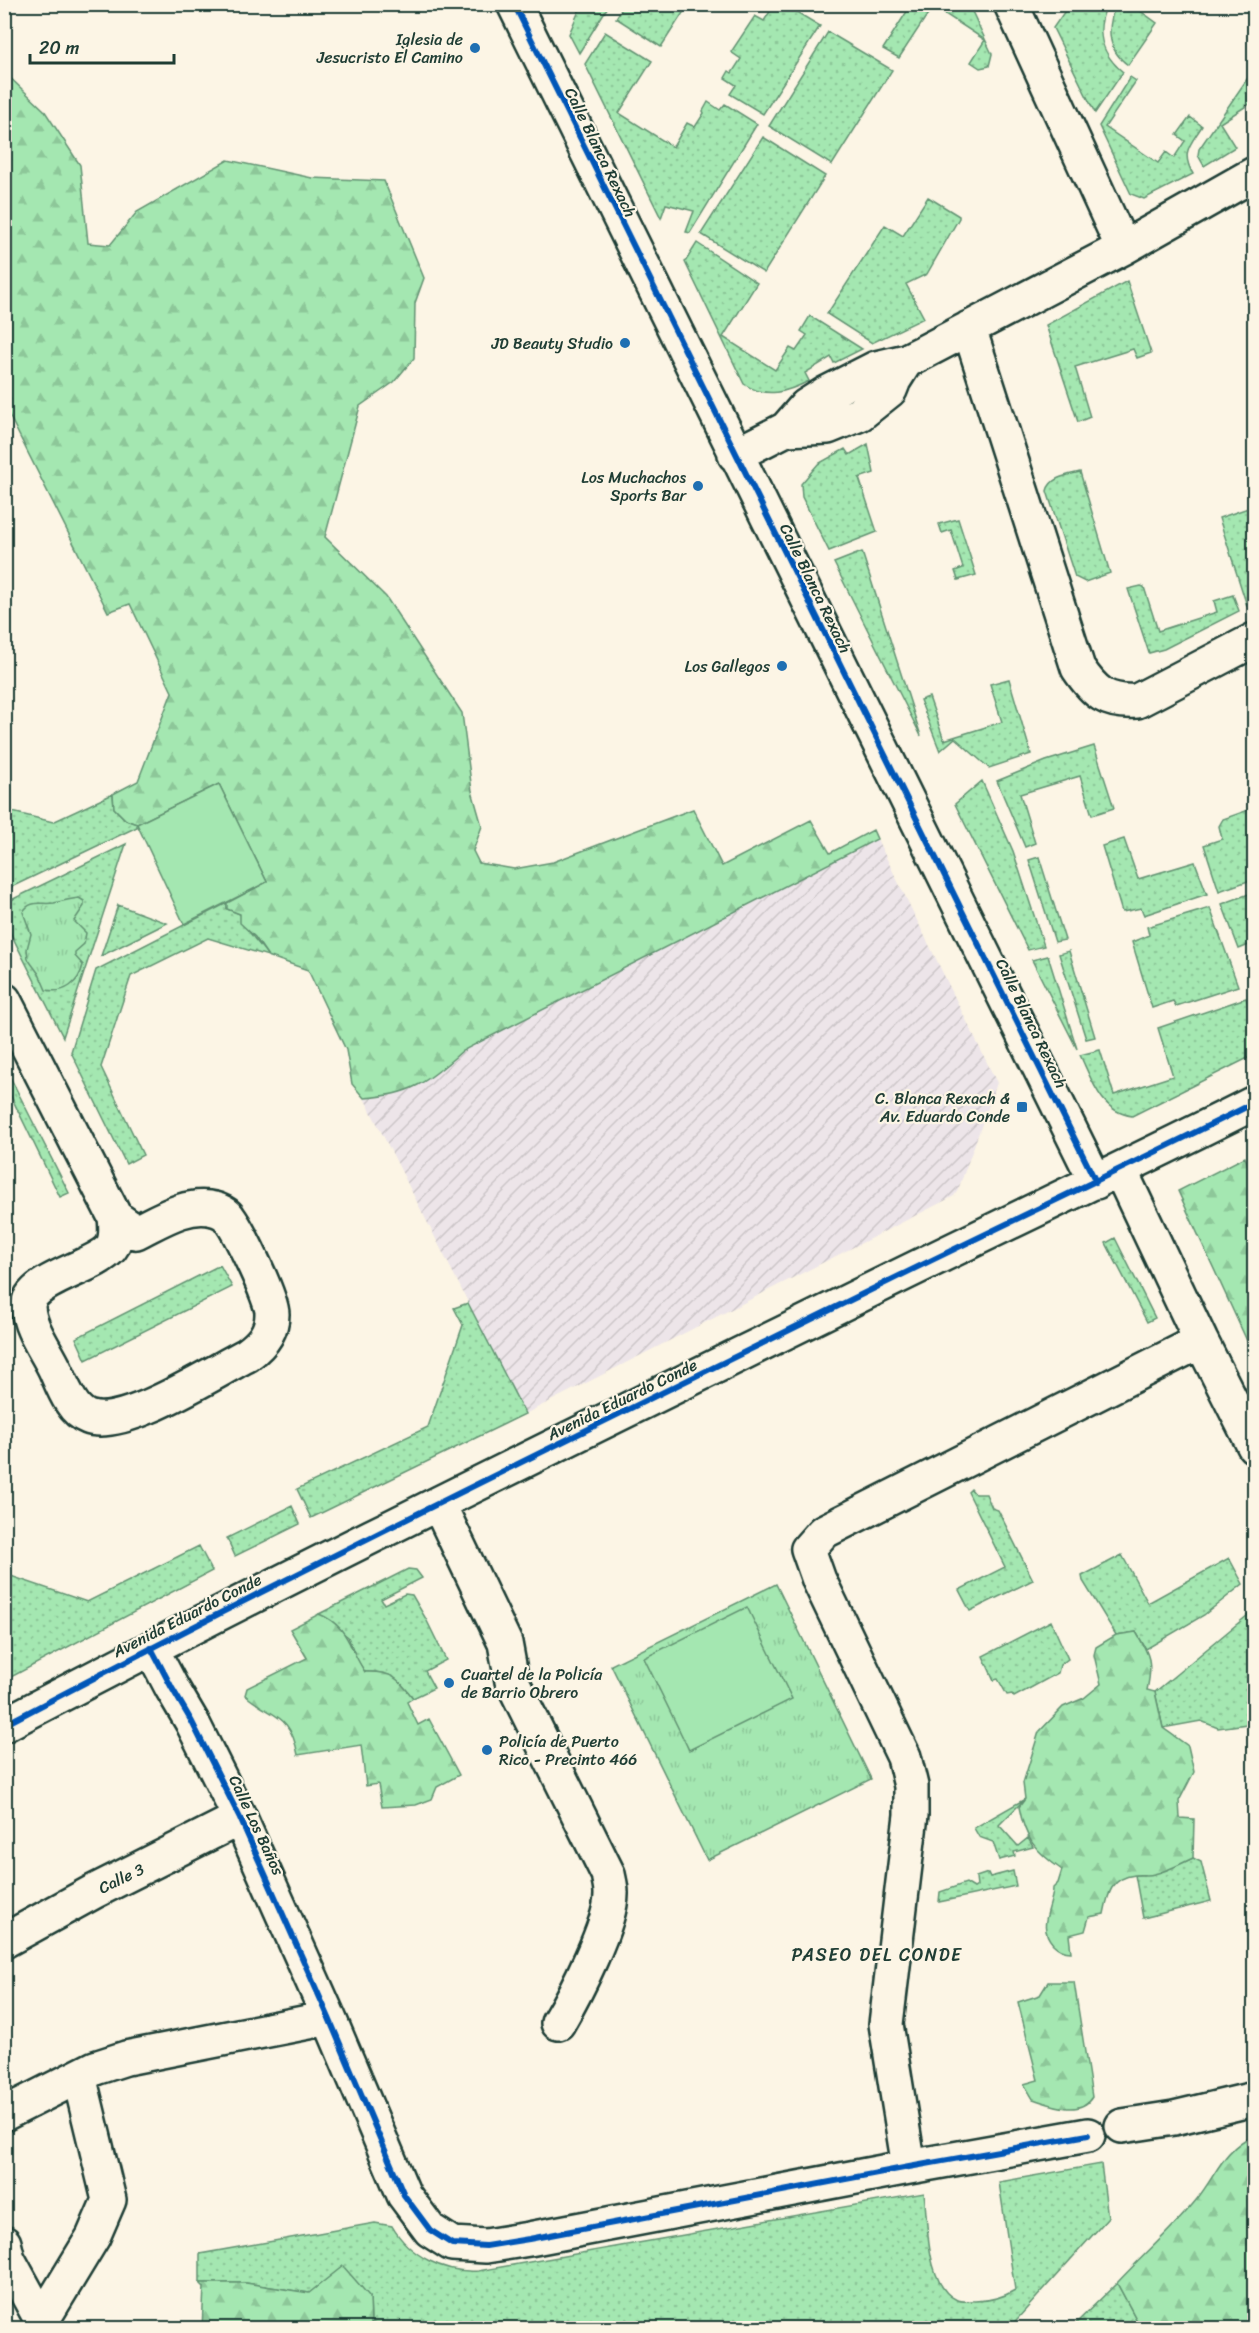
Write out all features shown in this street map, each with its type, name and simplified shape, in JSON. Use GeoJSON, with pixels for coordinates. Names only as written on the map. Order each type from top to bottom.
{"type":"FeatureCollection","features":[{"type":"Feature","properties":{"kind":"street","name":"Calle Blanca Rexach"},"geometry":{"type":"LineString","coordinates":[[514,4],[735,455],[1108,1176],[1201,1341],[1254,1446]]}},
{"type":"Feature","properties":{"kind":"street"},"geometry":{"type":"LineString","coordinates":[[1011,4],[1123,248]]}},
{"type":"Feature","properties":{"kind":"street"},"geometry":{"type":"LineString","coordinates":[[735,455],[786,429],[828,427],[860,414],[890,390],[906,361],[1123,248],[1254,174]]}},
{"type":"Feature","properties":{"kind":"street"},"geometry":{"type":"LineString","coordinates":[[969,328],[1078,668],[1090,686],[1107,698],[1120,702],[1137,701],[1254,640]]}},
{"type":"Feature","properties":{"kind":"street"},"geometry":{"type":"LineString","coordinates":[[4,1000],[122,1232]]}},
{"type":"Feature","properties":{"kind":"street","name":"Avenida Eduardo Conde"},"geometry":{"type":"LineString","coordinates":[[4,1725],[151,1648],[1254,1103]]}},
{"type":"Feature","properties":{"kind":"street"},"geometry":{"type":"LineString","coordinates":[[198,1207],[214,1209],[228,1216],[268,1294],[273,1313],[270,1329],[261,1345],[247,1355],[141,1410],[105,1420],[87,1417],[75,1407],[31,1323],[28,1304],[34,1291],[100,1257],[122,1232],[198,1207]]}},
{"type":"Feature","properties":{"kind":"street"},"geometry":{"type":"LineString","coordinates":[[909,2167],[886,2024],[902,1905],[911,1815],[911,1785],[903,1757],[819,1580],[808,1549],[823,1532],[1201,1341]]}},
{"type":"Feature","properties":{"kind":"street"},"geometry":{"type":"LineString","coordinates":[[439,1505],[505,1643],[512,1681],[608,1874],[612,1894],[606,1918],[579,1985],[558,2023]]}},
{"type":"Feature","properties":{"kind":"street","name":"Calle Los Baños"},"geometry":{"type":"LineString","coordinates":[[151,1648],[192,1722],[240,1818],[329,2018],[404,2195],[430,2230],[452,2244],[486,2246],[563,2233],[1088,2135]]}},
{"type":"Feature","properties":{"kind":"street","name":"Calle 3"},"geometry":{"type":"LineString","coordinates":[[4,1941],[93,1892],[240,1818]]}},
{"type":"Feature","properties":{"kind":"street"},"geometry":{"type":"LineString","coordinates":[[4,2114],[95,2068],[126,2058],[329,2018]]}},
{"type":"Feature","properties":{"kind":"street"},"geometry":{"type":"LineString","coordinates":[[43,2325],[93,2237],[109,2200],[79,2076]]}},
{"type":"Feature","properties":{"kind":"street"},"geometry":{"type":"LineString","coordinates":[[1122,2126],[1174,2118],[1254,2098]]}},
{"type":"Feature","properties":{"kind":"street"},"geometry":{"type":"LineString","coordinates":[[4,2243],[8,2259],[43,2325]]}},
{"type":"Feature","properties":{"kind":"shaded area"},"geometry":{"type":"Polygon","coordinates":[[[877,839],[997,1083],[958,1190],[954,1196],[525,1414],[364,1098],[877,839]]]}},
{"type":"Feature","properties":{"kind":"green space"},"geometry":{"type":"Polygon","coordinates":[[[582,4],[609,5],[579,53],[569,34],[582,4]]]}},
{"type":"Feature","properties":{"kind":"green space"},"geometry":{"type":"Polygon","coordinates":[[[1116,4],[1132,5],[1157,23],[1128,65],[1116,52],[1110,37],[1111,21],[1116,4]]]}},
{"type":"Feature","properties":{"kind":"green space"},"geometry":{"type":"Polygon","coordinates":[[[624,5],[688,5],[661,47],[616,18],[624,5]]]}},
{"type":"Feature","properties":{"kind":"green space"},"geometry":{"type":"Polygon","coordinates":[[[774,5],[785,5],[820,26],[763,114],[730,94],[736,85],[725,78],[729,71],[732,73],[741,59],[731,52],[755,16],[764,21],[774,5]]]}},
{"type":"Feature","properties":{"kind":"green space"},"geometry":{"type":"Polygon","coordinates":[[[911,5],[969,5],[992,54],[989,66],[980,68],[971,62],[985,40],[933,6],[899,58],[883,49],[911,5]]]}},
{"type":"Feature","properties":{"kind":"green space"},"geometry":{"type":"Polygon","coordinates":[[[1069,5],[1107,5],[1101,24],[1102,42],[1110,58],[1123,72],[1095,113],[1053,28],[1069,5]]]}},
{"type":"Feature","properties":{"kind":"green space"},"geometry":{"type":"Polygon","coordinates":[[[605,32],[652,61],[619,113],[673,147],[687,123],[695,127],[708,102],[720,110],[725,104],[757,124],[690,233],[686,232],[694,211],[666,204],[661,218],[585,64],[605,32]]]}},
{"type":"Feature","properties":{"kind":"green space"},"geometry":{"type":"Polygon","coordinates":[[[828,32],[892,70],[832,165],[769,126],[828,32]]]}},
{"type":"Feature","properties":{"kind":"green space"},"geometry":{"type":"Polygon","coordinates":[[[1254,69],[1254,101],[1220,123],[1235,147],[1204,166],[1198,155],[1199,149],[1254,69]]]}},
{"type":"Feature","properties":{"kind":"green space"},"geometry":{"type":"Polygon","coordinates":[[[4,72],[44,110],[80,165],[88,243],[110,245],[137,212],[228,160],[312,178],[384,181],[424,278],[415,303],[414,358],[394,382],[360,406],[325,537],[386,597],[462,713],[472,791],[482,826],[473,851],[479,863],[514,869],[553,862],[693,809],[722,866],[811,820],[830,853],[873,830],[877,839],[462,1051],[418,1085],[394,1094],[364,1098],[352,1084],[346,1050],[308,970],[268,956],[255,937],[240,923],[240,914],[227,909],[227,903],[267,882],[219,784],[137,824],[126,820],[114,808],[113,794],[138,781],[172,692],[130,604],[108,612],[5,407],[4,72]]]}},
{"type":"Feature","properties":{"kind":"green space"},"geometry":{"type":"Polygon","coordinates":[[[1130,77],[1136,81],[1105,127],[1158,163],[1166,152],[1174,158],[1185,141],[1177,135],[1190,117],[1202,126],[1188,148],[1187,160],[1193,174],[1144,199],[1131,194],[1099,126],[1130,77]]]}},
{"type":"Feature","properties":{"kind":"green space"},"geometry":{"type":"Polygon","coordinates":[[[763,137],[825,176],[764,273],[701,234],[763,137]]]}},
{"type":"Feature","properties":{"kind":"green space"},"geometry":{"type":"Polygon","coordinates":[[[928,197],[959,218],[927,274],[906,284],[924,318],[872,343],[827,314],[885,225],[903,236],[928,197]]]}},
{"type":"Feature","properties":{"kind":"green space"},"geometry":{"type":"Polygon","coordinates":[[[697,243],[757,283],[723,337],[775,370],[790,348],[796,351],[807,335],[801,331],[810,316],[862,349],[834,363],[831,357],[805,373],[809,381],[785,391],[768,393],[752,389],[744,384],[685,262],[697,243]]]}},
{"type":"Feature","properties":{"kind":"green space"},"geometry":{"type":"Polygon","coordinates":[[[1127,281],[1151,353],[1137,358],[1133,349],[1075,367],[1090,417],[1078,422],[1046,325],[1127,281]]]}},
{"type":"Feature","properties":{"kind":"green space"},"geometry":{"type":"Polygon","coordinates":[[[868,444],[874,473],[859,478],[877,532],[829,551],[802,497],[801,484],[818,464],[845,449],[849,455],[868,444]]]}},
{"type":"Feature","properties":{"kind":"green space"},"geometry":{"type":"Polygon","coordinates":[[[1080,472],[1110,573],[1085,582],[1075,577],[1047,491],[1056,480],[1080,472]]]}},
{"type":"Feature","properties":{"kind":"green space"},"geometry":{"type":"Polygon","coordinates":[[[1254,506],[1254,602],[1247,606],[1219,518],[1254,506]]]}},
{"type":"Feature","properties":{"kind":"green space"},"geometry":{"type":"Polygon","coordinates":[[[958,519],[976,575],[958,580],[955,571],[963,568],[951,530],[942,533],[939,524],[958,519]]]}},
{"type":"Feature","properties":{"kind":"green space"},"geometry":{"type":"Polygon","coordinates":[[[862,552],[921,736],[834,563],[862,552]]]}},
{"type":"Feature","properties":{"kind":"green space"},"geometry":{"type":"Polygon","coordinates":[[[1144,587],[1158,631],[1217,612],[1214,601],[1233,595],[1239,611],[1164,649],[1149,653],[1128,589],[1144,587]]]}},
{"type":"Feature","properties":{"kind":"green space"},"geometry":{"type":"Polygon","coordinates":[[[1009,679],[1031,754],[989,768],[955,738],[940,751],[920,700],[929,697],[944,740],[1002,722],[990,684],[1009,679]]]}},
{"type":"Feature","properties":{"kind":"green space"},"geometry":{"type":"Polygon","coordinates":[[[1094,746],[1114,808],[1092,815],[1080,776],[1020,794],[1035,843],[1025,847],[997,781],[1046,761],[1094,746]]]}},
{"type":"Feature","properties":{"kind":"green space"},"geometry":{"type":"Polygon","coordinates":[[[982,781],[1013,851],[1044,946],[1028,950],[955,804],[982,781]]]}},
{"type":"Feature","properties":{"kind":"green space"},"geometry":{"type":"Polygon","coordinates":[[[219,784],[267,882],[184,924],[137,824],[219,784]]]}},
{"type":"Feature","properties":{"kind":"green space"},"geometry":{"type":"Polygon","coordinates":[[[113,794],[114,808],[126,820],[137,824],[137,827],[5,890],[4,810],[53,822],[113,794]]]}},
{"type":"Feature","properties":{"kind":"green space"},"geometry":{"type":"Polygon","coordinates":[[[1254,808],[1254,879],[1219,891],[1204,845],[1222,839],[1219,826],[1223,819],[1254,808]]]}},
{"type":"Feature","properties":{"kind":"green space"},"geometry":{"type":"Polygon","coordinates":[[[1124,839],[1138,879],[1195,862],[1207,894],[1144,915],[1141,908],[1122,912],[1102,846],[1124,839]]]}},
{"type":"Feature","properties":{"kind":"green space"},"geometry":{"type":"Polygon","coordinates":[[[126,844],[63,1037],[5,922],[5,903],[126,844]]]}},
{"type":"Feature","properties":{"kind":"green space"},"geometry":{"type":"Polygon","coordinates":[[[1039,857],[1065,940],[1055,942],[1029,860],[1039,857]]]}},
{"type":"Feature","properties":{"kind":"green space"},"geometry":{"type":"Polygon","coordinates":[[[1254,892],[1254,943],[1239,949],[1222,904],[1254,892]]]}},
{"type":"Feature","properties":{"kind":"green space"},"geometry":{"type":"Polygon","coordinates":[[[79,898],[84,901],[84,906],[74,921],[86,933],[84,944],[75,952],[75,956],[83,965],[81,971],[75,982],[65,989],[46,990],[39,974],[28,959],[27,949],[31,934],[23,912],[33,904],[79,898]]]}},
{"type":"Feature","properties":{"kind":"green space"},"geometry":{"type":"Polygon","coordinates":[[[227,903],[227,909],[240,914],[249,931],[268,956],[208,938],[131,976],[101,1067],[143,1155],[126,1164],[71,1052],[96,970],[227,903]]]}},
{"type":"Feature","properties":{"kind":"green space"},"geometry":{"type":"Polygon","coordinates":[[[118,905],[167,923],[101,956],[118,905]]]}},
{"type":"Feature","properties":{"kind":"green space"},"geometry":{"type":"Polygon","coordinates":[[[1210,908],[1238,986],[1176,1006],[1173,1001],[1152,1008],[1132,942],[1149,935],[1147,927],[1210,908]]]}},
{"type":"Feature","properties":{"kind":"green space"},"geometry":{"type":"Polygon","coordinates":[[[1069,951],[1095,1037],[1086,1039],[1059,954],[1069,951]]]}},
{"type":"Feature","properties":{"kind":"green space"},"geometry":{"type":"Polygon","coordinates":[[[1048,956],[1077,1049],[1032,960],[1048,956]]]}},
{"type":"Feature","properties":{"kind":"green space"},"geometry":{"type":"Polygon","coordinates":[[[1246,998],[1254,1022],[1254,1055],[1132,1116],[1121,1113],[1105,1102],[1080,1055],[1100,1050],[1114,1095],[1173,1076],[1158,1028],[1246,998]]]}},
{"type":"Feature","properties":{"kind":"green space"},"geometry":{"type":"Polygon","coordinates":[[[5,1067],[69,1193],[60,1197],[5,1084],[5,1067]]]}},
{"type":"Feature","properties":{"kind":"green space"},"geometry":{"type":"Polygon","coordinates":[[[1245,1157],[1254,1178],[1254,1356],[1178,1191],[1245,1157]]]}},
{"type":"Feature","properties":{"kind":"green space"},"geometry":{"type":"Polygon","coordinates":[[[1115,1238],[1155,1318],[1147,1322],[1106,1243],[1115,1238]]]}},
{"type":"Feature","properties":{"kind":"green space"},"geometry":{"type":"Polygon","coordinates":[[[220,1265],[232,1287],[86,1360],[76,1338],[220,1265]]]}},
{"type":"Feature","properties":{"kind":"green space"},"geometry":{"type":"Polygon","coordinates":[[[468,1303],[525,1414],[311,1518],[297,1489],[428,1427],[463,1325],[454,1308],[468,1303]]]}},
{"type":"Feature","properties":{"kind":"green space"},"geometry":{"type":"Polygon","coordinates":[[[971,1489],[975,1494],[986,1494],[992,1508],[998,1510],[1033,1580],[970,1611],[959,1590],[1005,1567],[968,1492],[971,1489]]]}},
{"type":"Feature","properties":{"kind":"green space"},"geometry":{"type":"Polygon","coordinates":[[[292,1506],[300,1524],[235,1556],[227,1538],[292,1506]]]}},
{"type":"Feature","properties":{"kind":"green space"},"geometry":{"type":"Polygon","coordinates":[[[199,1546],[212,1571],[11,1677],[5,1675],[5,1574],[87,1602],[199,1546]]]}},
{"type":"Feature","properties":{"kind":"green space"},"geometry":{"type":"Polygon","coordinates":[[[1122,1555],[1148,1603],[1229,1558],[1243,1584],[1204,1615],[1146,1649],[1136,1632],[1116,1635],[1083,1581],[1082,1576],[1122,1555]]]}},
{"type":"Feature","properties":{"kind":"green space"},"geometry":{"type":"Polygon","coordinates":[[[408,1569],[416,1570],[422,1578],[381,1599],[384,1604],[405,1594],[412,1595],[446,1660],[425,1671],[434,1688],[413,1698],[394,1678],[382,1673],[365,1672],[357,1660],[348,1637],[319,1614],[408,1569]]]}},
{"type":"Feature","properties":{"kind":"green space"},"geometry":{"type":"Polygon","coordinates":[[[776,1584],[871,1779],[707,1860],[611,1665],[776,1584]]]}},
{"type":"Feature","properties":{"kind":"green space"},"geometry":{"type":"Polygon","coordinates":[[[747,1607],[792,1699],[689,1750],[644,1658],[747,1607]]]}},
{"type":"Feature","properties":{"kind":"green space"},"geometry":{"type":"Polygon","coordinates":[[[1254,1610],[1254,1723],[1218,1728],[1201,1721],[1163,1728],[1155,1692],[1254,1610]]]}},
{"type":"Feature","properties":{"kind":"green space"},"geometry":{"type":"Polygon","coordinates":[[[319,1614],[337,1625],[343,1632],[365,1672],[382,1673],[394,1677],[403,1685],[413,1698],[407,1702],[418,1725],[429,1719],[459,1775],[437,1787],[432,1799],[416,1805],[382,1807],[378,1784],[366,1786],[361,1745],[298,1755],[295,1741],[285,1723],[245,1695],[247,1688],[307,1658],[290,1629],[319,1614]]]}},
{"type":"Feature","properties":{"kind":"green space"},"geometry":{"type":"Polygon","coordinates":[[[1051,1621],[1068,1659],[1060,1665],[1058,1673],[1014,1697],[1012,1694],[1007,1695],[998,1679],[994,1680],[983,1656],[1051,1621]]]}},
{"type":"Feature","properties":{"kind":"green space"},"geometry":{"type":"Polygon","coordinates":[[[1136,1632],[1149,1660],[1150,1673],[1147,1690],[1155,1692],[1163,1728],[1188,1746],[1194,1772],[1179,1801],[1180,1818],[1194,1819],[1193,1858],[1159,1873],[1121,1879],[1109,1893],[1104,1914],[1089,1917],[1085,1931],[1069,1935],[1071,1952],[1066,1951],[1053,1944],[1046,1930],[1053,1888],[1058,1883],[1062,1870],[1038,1850],[1024,1828],[1019,1807],[1025,1799],[1023,1783],[1039,1732],[1063,1707],[1084,1698],[1101,1684],[1094,1655],[1096,1647],[1116,1635],[1136,1632]]]}},
{"type":"Feature","properties":{"kind":"green space"},"geometry":{"type":"Polygon","coordinates":[[[1025,1799],[999,1825],[1018,1846],[1028,1838],[1033,1847],[1014,1852],[1015,1856],[999,1860],[993,1842],[979,1837],[974,1828],[1025,1799]]]}},
{"type":"Feature","properties":{"kind":"green space"},"geometry":{"type":"Polygon","coordinates":[[[1193,1858],[1201,1862],[1211,1901],[1143,1918],[1135,1875],[1158,1872],[1193,1858]]]}},
{"type":"Feature","properties":{"kind":"green space"},"geometry":{"type":"Polygon","coordinates":[[[1013,1871],[1016,1886],[939,1902],[940,1892],[966,1883],[974,1888],[977,1886],[976,1877],[988,1873],[990,1877],[1013,1871]]]}},
{"type":"Feature","properties":{"kind":"green space"},"geometry":{"type":"Polygon","coordinates":[[[1048,1982],[1074,1982],[1092,2097],[1080,2107],[1065,2108],[1033,2099],[1024,2084],[1038,2080],[1018,2002],[1040,1995],[1048,1982]]]}},
{"type":"Feature","properties":{"kind":"green space"},"geometry":{"type":"Polygon","coordinates":[[[1254,2135],[1254,2328],[1141,2328],[1117,2283],[1188,2210],[1235,2147],[1254,2135]]]}},
{"type":"Feature","properties":{"kind":"green space"},"geometry":{"type":"Polygon","coordinates":[[[1101,2164],[1108,2218],[1009,2328],[400,2328],[371,2323],[370,2297],[309,2293],[246,2283],[200,2283],[200,2254],[375,2223],[392,2226],[408,2246],[440,2266],[478,2271],[924,2193],[930,2252],[939,2282],[947,2293],[957,2300],[986,2300],[1001,2297],[1015,2290],[999,2182],[1101,2164]]]}},
{"type":"Feature","properties":{"kind":"green space"},"geometry":{"type":"Polygon","coordinates":[[[343,2266],[370,2297],[371,2323],[400,2328],[202,2328],[204,2287],[200,2283],[246,2283],[309,2293],[343,2266]]]}},
{"type":"Feature","properties":{"kind":"green space"},"geometry":{"type":"Polygon","coordinates":[[[1117,2283],[1141,2328],[1071,2328],[1117,2283]]]}},
{"type":"Feature","properties":{"kind":"cycle path"},"geometry":{"type":"LineString","coordinates":[[514,4],[1096,1182]]}},
{"type":"Feature","properties":{"kind":"cycle path"},"geometry":{"type":"LineString","coordinates":[[4,1725],[445,1500],[1254,1103]]}},
{"type":"Feature","properties":{"kind":"cycle path"},"geometry":{"type":"LineString","coordinates":[[151,1648],[192,1722],[240,1818],[329,2018],[404,2195],[430,2230],[452,2244],[486,2246],[529,2239],[1088,2135]]}},
{"type":"Feature","properties":{"kind":"place","name":"Iglesia de Jesucristo El Camino"},"geometry":{"type":"Point","coordinates":[475,48]}},
{"type":"Feature","properties":{"kind":"place","name":"JD Beauty Studio"},"geometry":{"type":"Point","coordinates":[625,343]}},
{"type":"Feature","properties":{"kind":"place","name":"Los Muchachos Sports Bar"},"geometry":{"type":"Point","coordinates":[698,486]}},
{"type":"Feature","properties":{"kind":"place","name":"Los Gallegos"},"geometry":{"type":"Point","coordinates":[782,666]}},
{"type":"Feature","properties":{"kind":"place","name":"C. Blanca Rexach & Av. Eduardo Conde"},"geometry":{"type":"Point","coordinates":[1022,1107]}},
{"type":"Feature","properties":{"kind":"place","name":"Cuartel de la Policía de Barrio Obrero"},"geometry":{"type":"Point","coordinates":[449,1683]}},
{"type":"Feature","properties":{"kind":"place","name":"Policía de Puerto Rico - Precinto 466"},"geometry":{"type":"Point","coordinates":[487,1750]}},
{"type":"Feature","properties":{"kind":"district","name":"PASEO DEL CONDE"},"geometry":{"type":"Point","coordinates":[877,1955]}}]}
